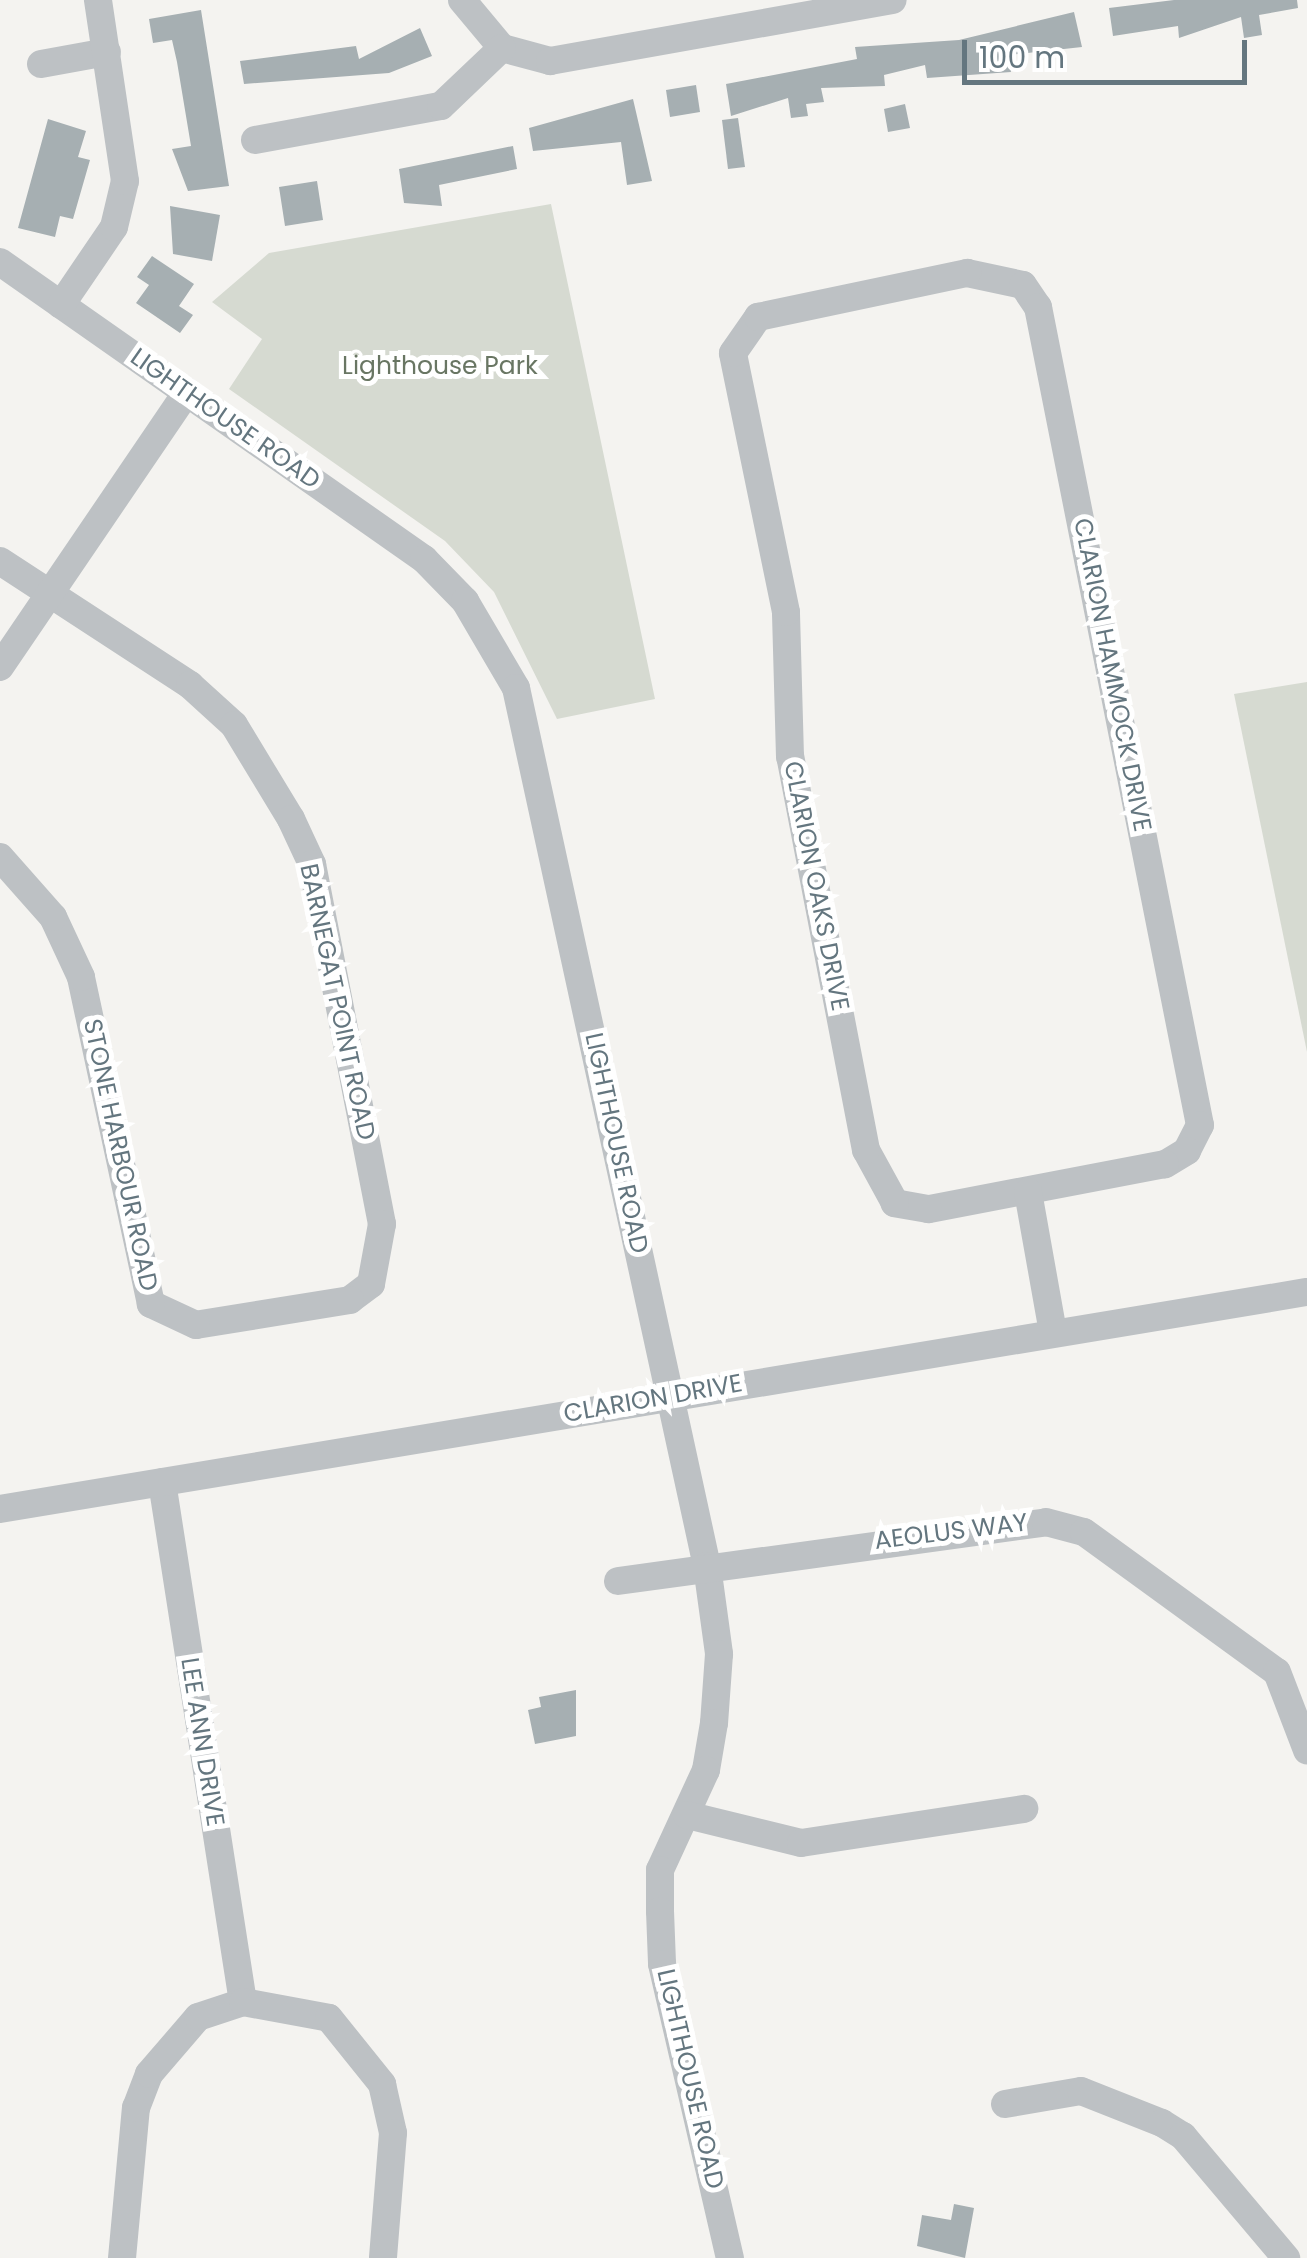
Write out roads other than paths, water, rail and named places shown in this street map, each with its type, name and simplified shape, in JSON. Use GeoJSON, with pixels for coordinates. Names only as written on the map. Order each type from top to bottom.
{"type":"FeatureCollection","features":[{"type":"Feature","properties":{"kind":"street"},"geometry":{"type":"LineString","coordinates":[[61,304],[114,226],[125,181],[98,0]]}},
{"type":"Feature","properties":{"kind":"street"},"geometry":{"type":"LineString","coordinates":[[462,0],[502,48],[550,61],[893,0]]}},
{"type":"Feature","properties":{"kind":"street"},"geometry":{"type":"LineString","coordinates":[[254,140],[441,106],[502,48]]}},
{"type":"Feature","properties":{"kind":"street"},"geometry":{"type":"LineString","coordinates":[[41,64],[108,52]]}},
{"type":"Feature","properties":{"kind":"street","name":"LIGHTHOUSE ROAD"},"geometry":{"type":"LineString","coordinates":[[0,262],[424,558],[465,602],[516,688],[707,1566],[719,1654],[714,1723],[687,1815],[660,1870],[662,1964],[730,2258]]}},
{"type":"Feature","properties":{"kind":"street","name":"CLARION HAMMOCK DRIVE"},"geometry":{"type":"LineString","coordinates":[[779,311],[967,273],[1022,285],[1038,306],[1200,1125],[1188,1151],[1166,1164],[1028,1192]]}},
{"type":"Feature","properties":{"kind":"street","name":"CLARION OAKS DRIVE"},"geometry":{"type":"LineString","coordinates":[[779,311],[742,332],[733,353],[786,612],[790,757],[866,1150],[895,1202],[928,1209],[1028,1192]]}},
{"type":"Feature","properties":{"kind":"street"},"geometry":{"type":"LineString","coordinates":[[0,667],[187,392]]}},
{"type":"Feature","properties":{"kind":"street","name":"BARNEGAT POINT ROAD"},"geometry":{"type":"LineString","coordinates":[[0,561],[204,698],[262,764],[312,864],[382,1224]]}},
{"type":"Feature","properties":{"kind":"street","name":"STONE HARBOUR ROAD"},"geometry":{"type":"LineString","coordinates":[[0,857],[54,917],[81,977],[151,1304],[196,1324],[350,1300],[382,1260],[382,1224]]}},
{"type":"Feature","properties":{"kind":"street"},"geometry":{"type":"LineString","coordinates":[[1028,1192],[1053,1332]]}},
{"type":"Feature","properties":{"kind":"street","name":"CLARION DRIVE"},"geometry":{"type":"LineString","coordinates":[[0,1509],[1307,1292]]}},
{"type":"Feature","properties":{"kind":"street","name":"LEE ANN DRIVE"},"geometry":{"type":"LineString","coordinates":[[162,1482],[243,2002]]}},
{"type":"Feature","properties":{"kind":"street","name":"AEOLUS WAY"},"geometry":{"type":"LineString","coordinates":[[618,1581],[1005,1522],[1084,1532],[1277,1672],[1307,1750]]}},
{"type":"Feature","properties":{"kind":"street"},"geometry":{"type":"LineString","coordinates":[[687,1815],[801,1843],[1024,1808]]}},
{"type":"Feature","properties":{"kind":"street"},"geometry":{"type":"LineString","coordinates":[[122,2258],[136,2108],[149,2074],[198,2017],[243,2002],[329,2018],[382,2084],[393,2132],[383,2258]]}},
{"type":"Feature","properties":{"kind":"street"},"geometry":{"type":"LineString","coordinates":[[1006,2104],[1081,2091],[1162,2123],[1286,2258]]}},
{"type":"Feature","properties":{"kind":"park label","name":"Lighthouse Park"},"geometry":{"type":"Point","coordinates":[440,366]}}]}
